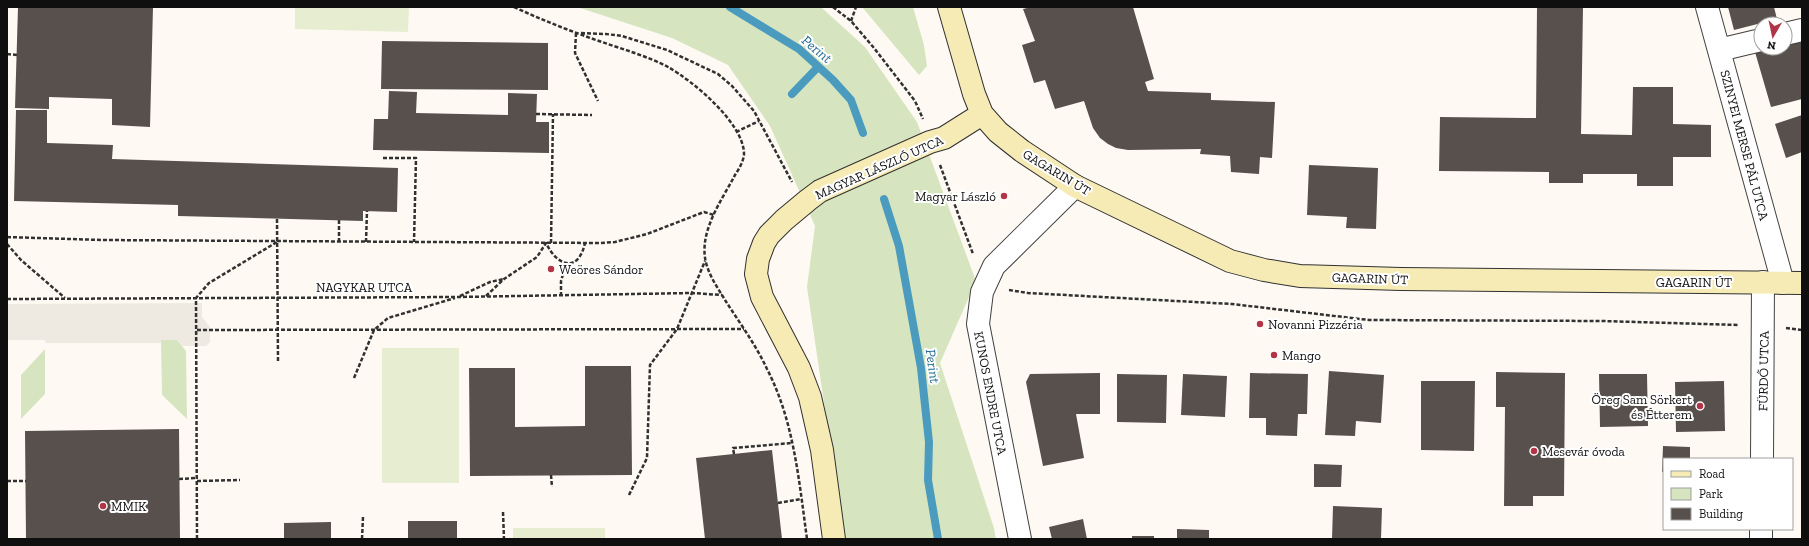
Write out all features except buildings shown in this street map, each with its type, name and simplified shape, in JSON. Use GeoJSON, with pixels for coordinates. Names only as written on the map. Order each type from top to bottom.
{"type":"FeatureCollection","features":[{"type":"Feature","properties":{"kind":"street","name":"GAGARIN ÚT"},"geometry":{"type":"LineString","coordinates":[[949,7],[974,94],[982,114],[998,132],[1022,151],[1075,186],[1230,261],[1264,270],[1300,276],[1401,279],[1783,283]]}},
{"type":"Feature","properties":{"kind":"street","name":"SZINYEI MERSE PÁL UTCA"},"geometry":{"type":"LineString","coordinates":[[1707,7],[1783,283]]}},
{"type":"Feature","properties":{"kind":"street"},"geometry":{"type":"LineString","coordinates":[[1719,50],[1753,42]]}},
{"type":"Feature","properties":{"kind":"street","name":"MAGYAR LÁSZLÓ UTCA"},"geometry":{"type":"LineString","coordinates":[[834,539],[822,450],[810,397],[800,368],[762,297],[756,274],[760,250],[769,235],[784,220],[812,197],[930,142],[944,138],[982,114]]}},
{"type":"Feature","properties":{"kind":"street","name":"KUNOS ENDRE UTCA"},"geometry":{"type":"LineString","coordinates":[[1020,539],[978,324],[982,292],[994,266],[1075,186]]}},
{"type":"Feature","properties":{"kind":"street","name":"FÜRDŐ UTCA"},"geometry":{"type":"LineString","coordinates":[[1762,458],[1783,283]]}},
{"type":"Feature","properties":{"kind":"path"},"geometry":{"type":"LineString","coordinates":[[514,7],[576,33],[668,67],[691,82],[710,99],[730,122],[736,132],[743,150],[743,162],[714,215],[705,243],[705,261],[707,268],[722,294],[767,367],[778,391],[792,443],[807,539]]}},
{"type":"Feature","properties":{"kind":"path"},"geometry":{"type":"LineString","coordinates":[[832,7],[851,21],[915,101],[922,115]]}},
{"type":"Feature","properties":{"kind":"path"},"geometry":{"type":"LineString","coordinates":[[851,21],[856,7]]}},
{"type":"Feature","properties":{"kind":"path"},"geometry":{"type":"LineString","coordinates":[[576,33],[575,53],[598,101]]}},
{"type":"Feature","properties":{"kind":"path"},"geometry":{"type":"LineString","coordinates":[[576,33],[622,36],[683,57],[725,79],[754,111],[759,121],[812,197]]}},
{"type":"Feature","properties":{"kind":"path"},"geometry":{"type":"LineString","coordinates":[[7,54],[17,55]]}},
{"type":"Feature","properties":{"kind":"path"},"geometry":{"type":"LineString","coordinates":[[536,114],[592,115]]}},
{"type":"Feature","properties":{"kind":"path"},"geometry":{"type":"LineString","coordinates":[[551,243],[553,114]]}},
{"type":"Feature","properties":{"kind":"path"},"geometry":{"type":"LineString","coordinates":[[736,132],[759,121]]}},
{"type":"Feature","properties":{"kind":"path"},"geometry":{"type":"LineString","coordinates":[[383,158],[416,158],[414,242]]}},
{"type":"Feature","properties":{"kind":"path"},"geometry":{"type":"LineString","coordinates":[[366,242],[367,211]]}},
{"type":"Feature","properties":{"kind":"path"},"geometry":{"type":"LineString","coordinates":[[7,237],[277,242],[603,243],[647,234],[704,212],[714,215]]}},
{"type":"Feature","properties":{"kind":"path"},"geometry":{"type":"LineString","coordinates":[[277,219],[278,360]]}},
{"type":"Feature","properties":{"kind":"path"},"geometry":{"type":"LineString","coordinates":[[339,242],[340,220]]}},
{"type":"Feature","properties":{"kind":"path"},"geometry":{"type":"LineString","coordinates":[[197,539],[196,298],[209,283],[277,242]]}},
{"type":"Feature","properties":{"kind":"path"},"geometry":{"type":"LineString","coordinates":[[546,243],[555,257],[566,264],[575,261],[581,254],[585,243]]}},
{"type":"Feature","properties":{"kind":"path"},"geometry":{"type":"LineString","coordinates":[[486,296],[504,279],[536,257],[546,243]]}},
{"type":"Feature","properties":{"kind":"path"},"geometry":{"type":"LineString","coordinates":[[7,244],[21,260],[65,299]]}},
{"type":"Feature","properties":{"kind":"path"},"geometry":{"type":"LineString","coordinates":[[629,495],[647,458],[650,365],[677,329],[705,261]]}},
{"type":"Feature","properties":{"kind":"path"},"geometry":{"type":"LineString","coordinates":[[561,296],[561,281],[566,264]]}},
{"type":"Feature","properties":{"kind":"path"},"geometry":{"type":"LineString","coordinates":[[354,378],[374,330],[388,318],[458,297],[490,282],[504,279]]}},
{"type":"Feature","properties":{"kind":"path","name":"NAGYKAR UTCA"},"geometry":{"type":"LineString","coordinates":[[7,299],[458,297],[692,293],[722,294]]}},
{"type":"Feature","properties":{"kind":"path"},"geometry":{"type":"LineString","coordinates":[[197,330],[744,329]]}},
{"type":"Feature","properties":{"kind":"path"},"geometry":{"type":"LineString","coordinates":[[734,454],[733,448],[792,443]]}},
{"type":"Feature","properties":{"kind":"path"},"geometry":{"type":"LineString","coordinates":[[551,475],[552,487]]}},
{"type":"Feature","properties":{"kind":"path"},"geometry":{"type":"LineString","coordinates":[[179,479],[240,480]]}},
{"type":"Feature","properties":{"kind":"path"},"geometry":{"type":"LineString","coordinates":[[7,481],[26,481]]}},
{"type":"Feature","properties":{"kind":"path"},"geometry":{"type":"LineString","coordinates":[[778,503],[801,499]]}},
{"type":"Feature","properties":{"kind":"path"},"geometry":{"type":"LineString","coordinates":[[503,512],[504,539]]}},
{"type":"Feature","properties":{"kind":"path"},"geometry":{"type":"LineString","coordinates":[[362,539],[363,517]]}},
{"type":"Feature","properties":{"kind":"green space"},"geometry":{"type":"Polygon","coordinates":[[[295,7],[409,7],[408,32],[295,29],[295,7]]]}},
{"type":"Feature","properties":{"kind":"green space"},"geometry":{"type":"Polygon","coordinates":[[[577,7],[821,7],[865,47],[917,122],[976,281],[940,363],[994,528],[996,539],[844,539],[807,287],[815,226],[770,126],[728,65],[672,38],[577,7]]]}},
{"type":"Feature","properties":{"kind":"green space"},"geometry":{"type":"Polygon","coordinates":[[[862,7],[913,7],[924,45],[927,66],[919,75],[862,7]]]}},
{"type":"Feature","properties":{"kind":"green space"},"geometry":{"type":"Polygon","coordinates":[[[161,340],[177,340],[186,351],[187,419],[162,395],[161,340]]]}},
{"type":"Feature","properties":{"kind":"green space"},"geometry":{"type":"Polygon","coordinates":[[[382,348],[459,348],[459,483],[382,483],[382,348]]]}},
{"type":"Feature","properties":{"kind":"green space"},"geometry":{"type":"Polygon","coordinates":[[[45,349],[45,394],[21,419],[21,375],[45,349]]]}},
{"type":"Feature","properties":{"kind":"green space"},"geometry":{"type":"Polygon","coordinates":[[[513,528],[605,528],[605,539],[513,539],[513,528]]]}},
{"type":"Feature","properties":{"kind":"shaded area"},"geometry":{"type":"Polygon","coordinates":[[[202,303],[202,317],[210,327],[210,342],[206,346],[182,346],[177,340],[161,340],[161,343],[46,343],[45,340],[7,340],[7,304],[202,303]]]}},
{"type":"Feature","properties":{"kind":"waterway","name":"Perint"},"geometry":{"type":"LineString","coordinates":[[730,7],[799,49],[833,80],[851,100],[863,133]]}},
{"type":"Feature","properties":{"kind":"waterway"},"geometry":{"type":"LineString","coordinates":[[792,94],[818,67]]}},
{"type":"Feature","properties":{"kind":"waterway","name":"Perint"},"geometry":{"type":"LineString","coordinates":[[884,199],[899,246],[921,368],[929,442],[928,480],[938,539]]}},
{"type":"Feature","properties":{"kind":"place","name":"Magyar László"},"geometry":{"type":"Point","coordinates":[1004,196]}},
{"type":"Feature","properties":{"kind":"place","name":"Weöres Sándor"},"geometry":{"type":"Point","coordinates":[551,269]}},
{"type":"Feature","properties":{"kind":"place","name":"Novanni Pizzéria"},"geometry":{"type":"Point","coordinates":[1260,324]}},
{"type":"Feature","properties":{"kind":"place","name":"Mango"},"geometry":{"type":"Point","coordinates":[1274,355]}},
{"type":"Feature","properties":{"kind":"place","name":"Öreg Sam Sörkert és Étterem"},"geometry":{"type":"Point","coordinates":[1700,406]}},
{"type":"Feature","properties":{"kind":"place","name":"Mesevár óvoda"},"geometry":{"type":"Point","coordinates":[1534,451]}},
{"type":"Feature","properties":{"kind":"place","name":"MMIK"},"geometry":{"type":"Point","coordinates":[103,506]}}]}
